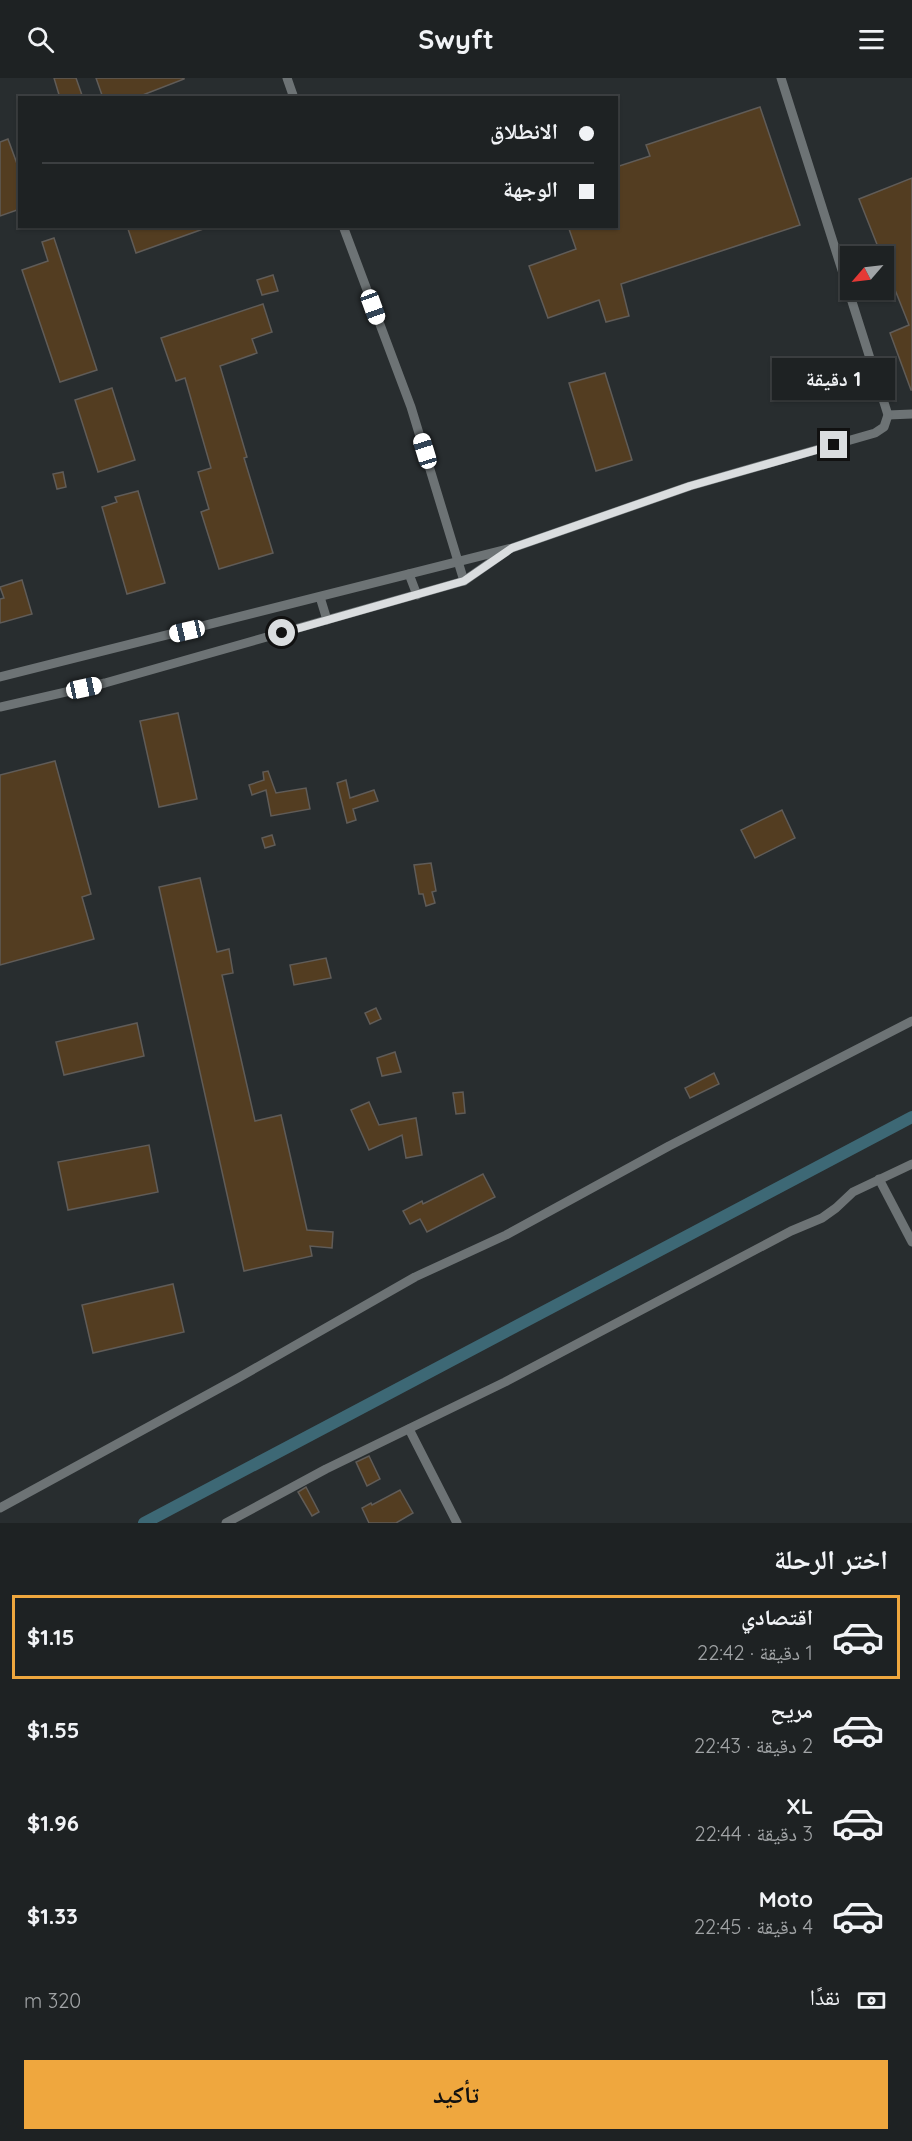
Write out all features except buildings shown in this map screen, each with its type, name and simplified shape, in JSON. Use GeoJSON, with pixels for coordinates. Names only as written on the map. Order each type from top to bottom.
{"type":"FeatureCollection","features":[{"type":"Feature","properties":{"kind":"street"},"geometry":{"type":"LineString","coordinates":[[287,78],[293,96]]}},
{"type":"Feature","properties":{"kind":"street"},"geometry":{"type":"LineString","coordinates":[[0,677],[512,548],[690,486],[875,434],[884,427],[888,415],[781,78]]}},
{"type":"Feature","properties":{"kind":"street"},"geometry":{"type":"LineString","coordinates":[[344,228],[411,407],[464,581]]}},
{"type":"Feature","properties":{"kind":"street"},"geometry":{"type":"LineString","coordinates":[[888,415],[912,414]]}},
{"type":"Feature","properties":{"kind":"street"},"geometry":{"type":"LineString","coordinates":[[0,706],[105,683],[464,581],[512,548]]}},
{"type":"Feature","properties":{"kind":"street"},"geometry":{"type":"LineString","coordinates":[[409,574],[417,595]]}},
{"type":"Feature","properties":{"kind":"street"},"geometry":{"type":"LineString","coordinates":[[320,597],[327,620]]}},
{"type":"Feature","properties":{"kind":"street"},"geometry":{"type":"LineString","coordinates":[[0,1508],[238,1378],[415,1277],[506,1235],[669,1146],[912,1022]]}},
{"type":"Feature","properties":{"kind":"street"},"geometry":{"type":"LineString","coordinates":[[226,1523],[283,1491],[505,1382],[791,1231],[822,1218],[853,1192],[912,1164]]}},
{"type":"Feature","properties":{"kind":"street"},"geometry":{"type":"LineString","coordinates":[[879,1179],[912,1242]]}},
{"type":"Feature","properties":{"kind":"street"},"geometry":{"type":"LineString","coordinates":[[409,1429],[457,1523]]}},
{"type":"Feature","properties":{"kind":"waterway"},"geometry":{"type":"LineString","coordinates":[[144,1523],[912,1117]]}},
{"type":"Feature","properties":{"kind":"route"},"geometry":{"type":"LineString","coordinates":[[282,633],[464,581],[512,548],[690,486],[834,445]]}}]}
